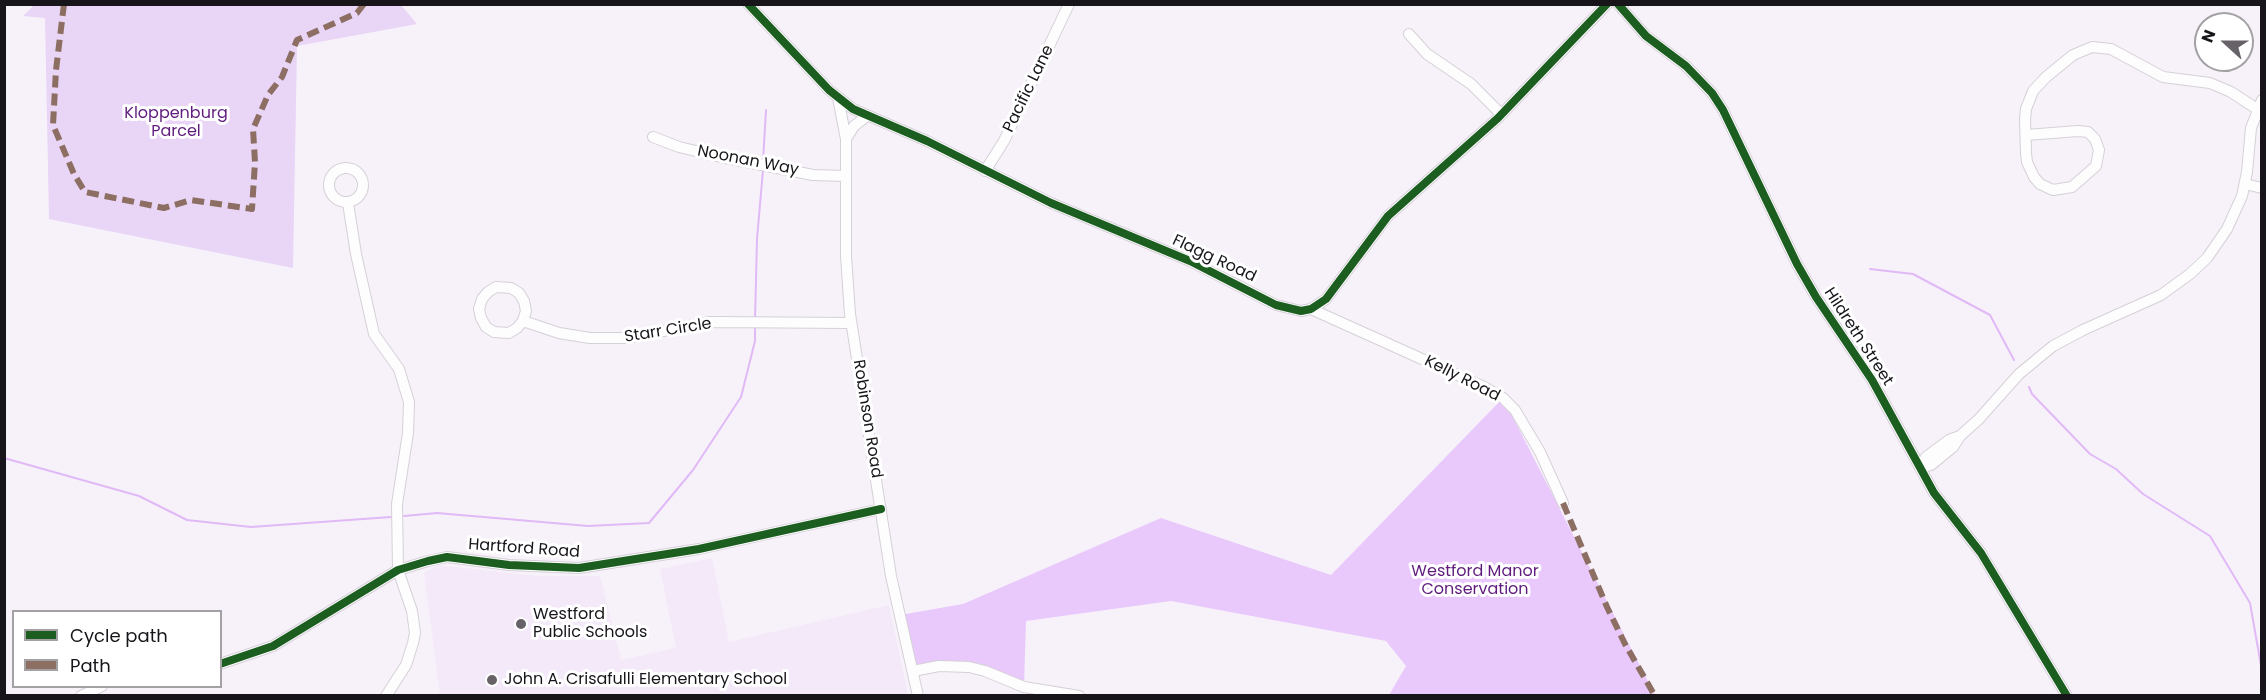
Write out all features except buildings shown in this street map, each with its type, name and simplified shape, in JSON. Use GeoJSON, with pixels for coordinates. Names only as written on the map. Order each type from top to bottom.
{"type":"FeatureCollection","features":[{"type":"Feature","properties":{"kind":"street","name":"Flagg Road"},"geometry":{"type":"LineString","coordinates":[[748,4],[838,98],[867,116],[927,141],[1050,203],[1190,261],[1276,305],[1301,311],[1311,309]]}},
{"type":"Feature","properties":{"kind":"street","name":"Pacific Lane"},"geometry":{"type":"LineString","coordinates":[[985,171],[1004,141],[1069,4]]}},
{"type":"Feature","properties":{"kind":"street"},"geometry":{"type":"LineString","coordinates":[[1311,309],[1326,299],[1377,229],[1400,204],[1501,114],[1606,4]]}},
{"type":"Feature","properties":{"kind":"street","name":"Hildreth Street"},"geometry":{"type":"LineString","coordinates":[[1618,4],[1646,36],[1686,66],[1712,93],[1723,110],[1797,264],[1834,326],[1872,380],[1934,493],[1980,553],[2067,696]]}},
{"type":"Feature","properties":{"kind":"street"},"geometry":{"type":"LineString","coordinates":[[1409,34],[1427,54],[1471,84],[1501,114]]}},
{"type":"Feature","properties":{"kind":"street"},"geometry":{"type":"LineString","coordinates":[[1920,468],[1931,465],[1953,447],[1960,436],[1979,419],[2019,374],[2053,346],[2171,289],[2190,274],[2214,249],[2228,229],[2238,207],[2245,184],[2249,137],[2259,105],[2210,83],[2163,77],[2111,49],[2092,47],[2073,55],[2033,91],[2026,109],[2026,135],[2029,168],[2037,181],[2049,188],[2063,190],[2076,185],[2093,170],[2099,159],[2099,150],[2092,136],[2085,131],[2026,135]]}},
{"type":"Feature","properties":{"kind":"street","name":"Robinson Road"},"geometry":{"type":"LineString","coordinates":[[838,98],[846,140],[846,273],[851,323],[891,576],[918,696]]}},
{"type":"Feature","properties":{"kind":"street"},"geometry":{"type":"LineString","coordinates":[[846,140],[854,126],[867,116]]}},
{"type":"Feature","properties":{"kind":"street","name":"Noonan Way"},"geometry":{"type":"LineString","coordinates":[[653,137],[680,147],[757,164],[813,175],[846,176]]}},
{"type":"Feature","properties":{"kind":"street"},"geometry":{"type":"LineString","coordinates":[[2245,184],[2262,188]]}},
{"type":"Feature","properties":{"kind":"street"},"geometry":{"type":"LineString","coordinates":[[348,203],[356,254],[374,334],[399,369],[409,402],[408,433],[397,504],[398,570],[412,611],[415,633],[406,664],[386,696]]}},
{"type":"Feature","properties":{"kind":"street"},"geometry":{"type":"LineString","coordinates":[[506,286],[516,290],[525,302],[524,321],[508,333],[490,330],[483,323],[479,314],[482,299],[496,287],[506,286]]}},
{"type":"Feature","properties":{"kind":"street","name":"Kelly Road"},"geometry":{"type":"LineString","coordinates":[[1311,309],[1484,387],[1503,398],[1515,410],[1540,452],[1563,503]]}},
{"type":"Feature","properties":{"kind":"street","name":"Starr Circle"},"geometry":{"type":"LineString","coordinates":[[524,321],[579,337],[614,339],[710,322],[851,323]]}},
{"type":"Feature","properties":{"kind":"street","name":"Hartford Road"},"geometry":{"type":"LineString","coordinates":[[222,663],[273,646],[398,570],[447,557],[509,565],[559,568],[606,565],[721,544],[881,509]]}},
{"type":"Feature","properties":{"kind":"street"},"geometry":{"type":"LineString","coordinates":[[913,671],[939,666],[969,667],[1024,687],[1079,696]]}},
{"type":"Feature","properties":{"kind":"street"},"geometry":{"type":"LineString","coordinates":[[81,696],[100,688]]}},
{"type":"Feature","properties":{"kind":"shaded area","name":"Westford Public Schools"},"geometry":{"type":"Polygon","coordinates":[[[712,558],[729,642],[889,605],[908,695],[440,695],[424,573],[438,565],[537,576],[600,576],[621,660],[676,648],[660,569],[712,558]]]}},
{"type":"Feature","properties":{"kind":"green space","name":"Kloppenburg Parcel"},"geometry":{"type":"Polygon","coordinates":[[[35,4],[401,5],[417,24],[297,46],[293,268],[49,219],[45,18],[23,16],[35,4]]]}},
{"type":"Feature","properties":{"kind":"green space","name":"Westford Manor Conservation"},"geometry":{"type":"Polygon","coordinates":[[[1503,398],[1655,695],[1389,695],[1406,666],[1386,641],[1171,601],[1026,621],[1024,687],[962,666],[913,671],[900,615],[963,604],[1161,518],[1331,575],[1503,398]]]}},
{"type":"Feature","properties":{"kind":"waterway"},"geometry":{"type":"LineString","coordinates":[[763,161],[766,110]]}},
{"type":"Feature","properties":{"kind":"waterway"},"geometry":{"type":"LineString","coordinates":[[755,320],[757,239],[763,170]]}},
{"type":"Feature","properties":{"kind":"waterway"},"geometry":{"type":"LineString","coordinates":[[1870,269],[1913,274],[1990,315],[2014,360]]}},
{"type":"Feature","properties":{"kind":"waterway"},"geometry":{"type":"LineString","coordinates":[[404,516],[437,513],[588,526],[649,523],[693,470],[741,397],[755,341],[755,326]]}},
{"type":"Feature","properties":{"kind":"waterway"},"geometry":{"type":"LineString","coordinates":[[2029,387],[2032,394],[2090,454],[2116,469],[2143,494],[2210,536],[2250,603],[2262,671]]}},
{"type":"Feature","properties":{"kind":"waterway"},"geometry":{"type":"LineString","coordinates":[[4,458],[139,496],[187,520],[251,527],[391,517]]}},
{"type":"Feature","properties":{"kind":"marked path"},"geometry":{"type":"LineString","coordinates":[[64,4],[56,70],[53,125],[74,174],[85,192],[164,208],[191,200],[252,209],[255,162],[253,129],[268,95],[282,77],[297,40],[357,13],[364,4]]}},
{"type":"Feature","properties":{"kind":"marked path"},"geometry":{"type":"LineString","coordinates":[[1563,503],[1607,607],[1655,696]]}},
{"type":"Feature","properties":{"kind":"cycle path"},"geometry":{"type":"LineString","coordinates":[[748,4],[829,90],[853,109],[927,141],[1051,203],[1190,261],[1276,305],[1301,311],[1311,309],[1326,299],[1388,216],[1498,118],[1607,4]]}},
{"type":"Feature","properties":{"kind":"cycle path"},"geometry":{"type":"LineString","coordinates":[[1618,4],[1646,36],[1686,66],[1712,93],[1723,110],[1797,264],[1816,297],[1872,380],[1934,493],[1981,553],[2067,696]]}},
{"type":"Feature","properties":{"kind":"cycle path"},"geometry":{"type":"LineString","coordinates":[[222,663],[273,646],[398,570],[428,561],[447,557],[509,565],[579,568],[699,549],[881,509]]}},
{"type":"Feature","properties":{"kind":"place","name":"Westford Public Schools"},"geometry":{"type":"Point","coordinates":[521,624]}},
{"type":"Feature","properties":{"kind":"place","name":"John A. Crisafulli Elementary School"},"geometry":{"type":"Point","coordinates":[492,680]}}]}
